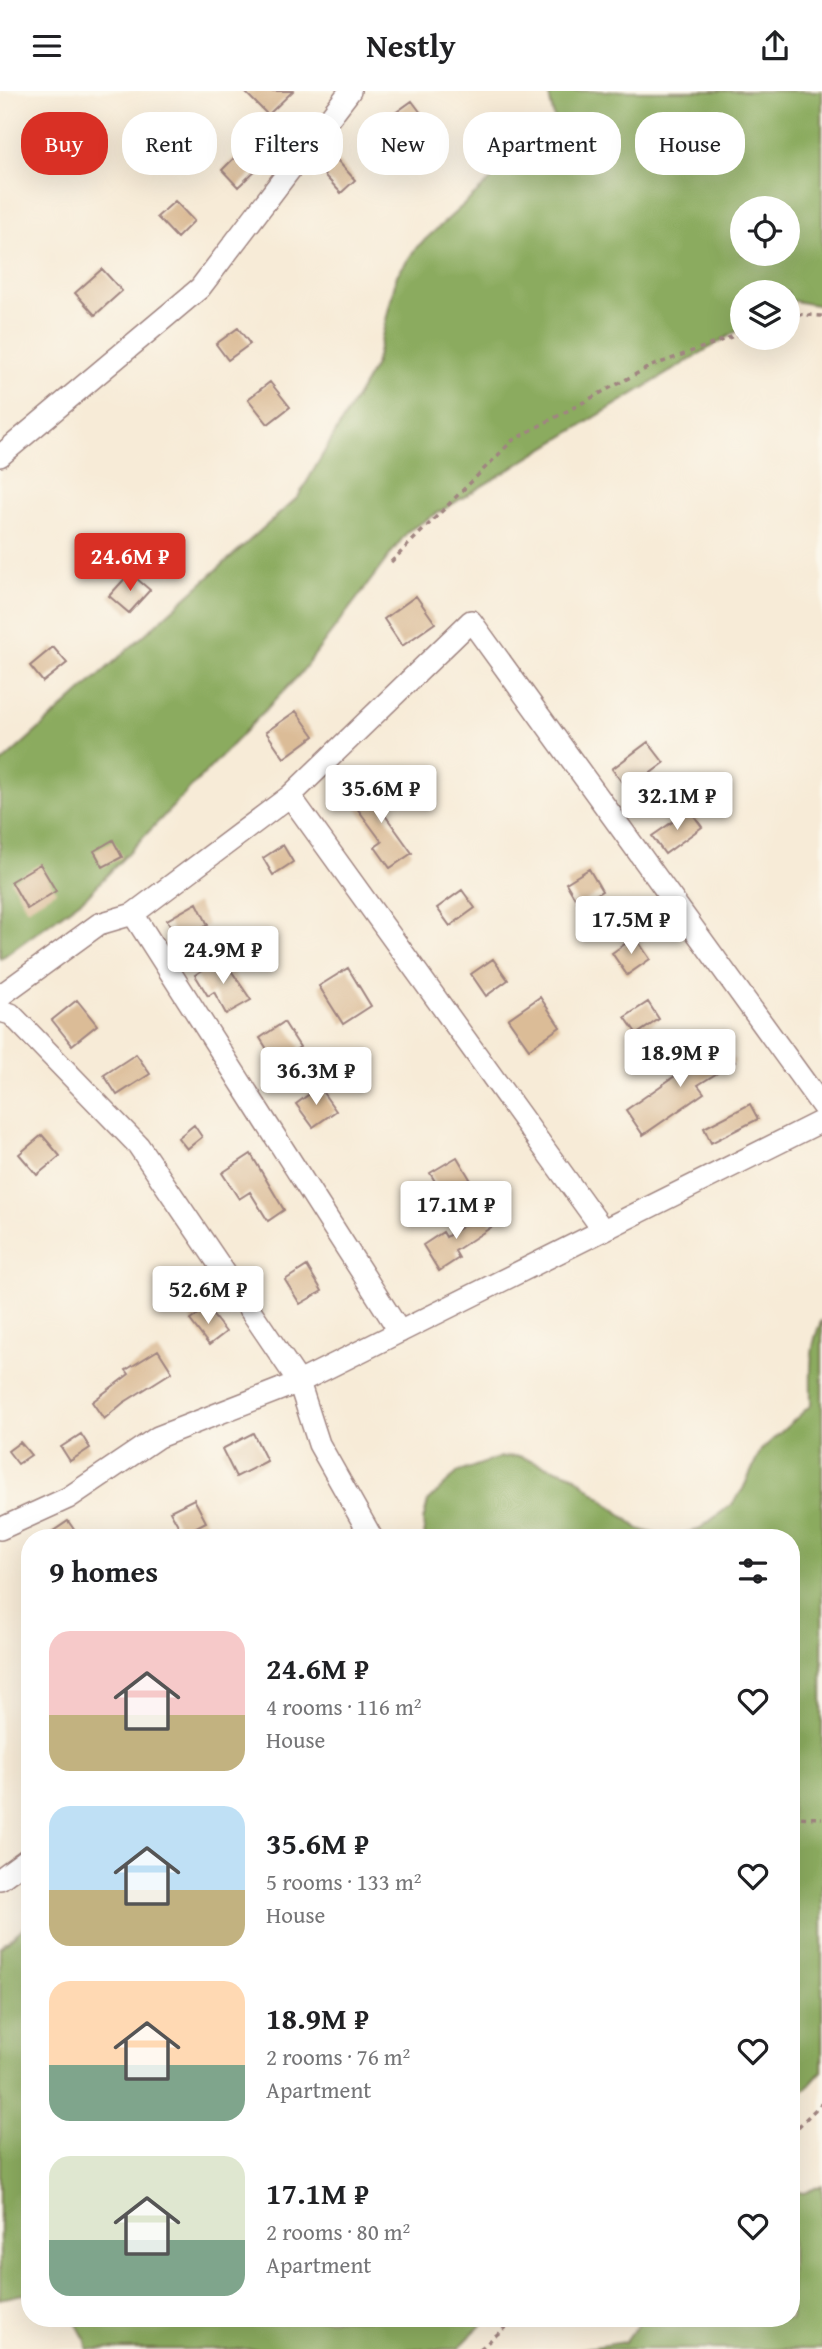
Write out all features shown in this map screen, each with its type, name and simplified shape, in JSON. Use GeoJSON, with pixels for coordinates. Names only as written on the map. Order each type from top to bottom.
{"type":"FeatureCollection","features":[{"type":"Feature","properties":{"kind":"street"},"geometry":{"type":"LineString","coordinates":[[0,456],[200,288],[350,91]]}},
{"type":"Feature","properties":{"kind":"street"},"geometry":{"type":"LineString","coordinates":[[0,996],[99,924],[132,914],[290,796],[471,621],[822,1106]]}},
{"type":"Feature","properties":{"kind":"street"},"geometry":{"type":"LineString","coordinates":[[290,796],[603,1230]]}},
{"type":"Feature","properties":{"kind":"street"},"geometry":{"type":"LineString","coordinates":[[132,914],[400,1332]]}},
{"type":"Feature","properties":{"kind":"street"},"geometry":{"type":"LineString","coordinates":[[0,1011],[11,1014],[68,1076],[138,1145],[299,1383],[319,1444],[367,1529]]}},
{"type":"Feature","properties":{"kind":"street"},"geometry":{"type":"LineString","coordinates":[[0,1529],[68,1498],[158,1437],[299,1383],[822,1121]]}},
{"type":"Feature","properties":{"kind":"street"},"geometry":{"type":"LineString","coordinates":[[0,1879],[21,1864]]}},
{"type":"Feature","properties":{"kind":"path"},"geometry":{"type":"LineString","coordinates":[[800,314],[822,316]]}},
{"type":"Feature","properties":{"kind":"path"},"geometry":{"type":"LineString","coordinates":[[391,562],[513,440],[649,367],[730,337]]}},
{"type":"Feature","properties":{"kind":"path"},"geometry":{"type":"LineString","coordinates":[[800,1817],[822,1818]]}},
{"type":"Feature","properties":{"kind":"path"},"geometry":{"type":"LineString","coordinates":[[800,2125],[822,2103]]}},
{"type":"Feature","properties":{"kind":"path"},"geometry":{"type":"LineString","coordinates":[[480,2349],[506,2327]]}},
{"type":"Feature","properties":{"kind":"green space"},"geometry":{"type":"Polygon","coordinates":[[[548,91],[822,91],[822,306],[800,302],[800,280],[730,280],[730,335],[408,531],[300,674],[87,896],[0,959],[0,764],[298,497],[375,365],[397,275],[417,247],[496,175],[621,175],[621,112],[553,112],[548,91]]]}},
{"type":"Feature","properties":{"kind":"green space"},"geometry":{"type":"Polygon","coordinates":[[[822,1320],[822,2071],[800,2093],[800,1529],[699,1529],[732,1504],[743,1489],[761,1450],[811,1405],[812,1351],[822,1320]]]}},
{"type":"Feature","properties":{"kind":"green space"},"geometry":{"type":"Polygon","coordinates":[[[519,1456],[573,1475],[639,1529],[424,1529],[428,1501],[458,1472],[501,1457],[519,1456]]]}},
{"type":"Feature","properties":{"kind":"green space"},"geometry":{"type":"Polygon","coordinates":[[[21,1930],[21,2294],[0,2299],[0,1948],[21,1930]]]}},
{"type":"Feature","properties":{"kind":"green space"},"geometry":{"type":"Polygon","coordinates":[[[822,2185],[822,2349],[580,2349],[625,2342],[636,2327],[800,2327],[800,2192],[822,2185]]]}},
{"type":"Feature","properties":{"kind":"green space"},"geometry":{"type":"Polygon","coordinates":[[[78,2327],[479,2327],[458,2349],[88,2349],[78,2327]]]}},
{"type":"Feature","properties":{"kind":"building"},"geometry":{"type":"Polygon","coordinates":[[[244,91],[293,91],[271,112],[265,112],[244,91]]]}},
{"type":"Feature","properties":{"kind":"building"},"geometry":{"type":"Polygon","coordinates":[[[412,101],[420,112],[397,112],[412,101]]]}},
{"type":"Feature","properties":{"kind":"building"},"geometry":{"type":"Polygon","coordinates":[[[231,161],[231,175],[251,175],[238,187],[222,170],[231,161]]]}},
{"type":"Feature","properties":{"kind":"building"},"geometry":{"type":"Polygon","coordinates":[[[343,167],[355,180],[341,193],[324,175],[343,175],[343,167]]]}},
{"type":"Feature","properties":{"kind":"building"},"geometry":{"type":"Polygon","coordinates":[[[175,201],[194,221],[177,238],[157,217],[175,201]]]}},
{"type":"Feature","properties":{"kind":"building"},"geometry":{"type":"Polygon","coordinates":[[[102,269],[122,291],[95,315],[75,293],[102,269]]]}},
{"type":"Feature","properties":{"kind":"building"},"geometry":{"type":"Polygon","coordinates":[[[238,328],[250,344],[228,360],[216,344],[238,328]]]}},
{"type":"Feature","properties":{"kind":"building"},"geometry":{"type":"Polygon","coordinates":[[[270,382],[290,407],[268,424],[248,399],[270,382]]]}},
{"type":"Feature","properties":{"kind":"building"},"geometry":{"type":"Polygon","coordinates":[[[130,573],[150,590],[129,613],[109,596],[130,573]]]}},
{"type":"Feature","properties":{"kind":"building"},"geometry":{"type":"Polygon","coordinates":[[[416,596],[435,623],[402,646],[384,619],[416,596]]]}},
{"type":"Feature","properties":{"kind":"building"},"geometry":{"type":"Polygon","coordinates":[[[53,647],[67,663],[43,682],[30,666],[53,647]]]}},
{"type":"Feature","properties":{"kind":"building"},"geometry":{"type":"Polygon","coordinates":[[[296,711],[314,736],[284,758],[266,732],[296,711]]]}},
{"type":"Feature","properties":{"kind":"building"},"geometry":{"type":"Polygon","coordinates":[[[648,742],[664,763],[628,790],[612,769],[648,742]]]}},
{"type":"Feature","properties":{"kind":"building"},"geometry":{"type":"Polygon","coordinates":[[[374,782],[391,805],[382,811],[412,853],[390,868],[375,847],[382,842],[351,800],[374,782]]]}},
{"type":"Feature","properties":{"kind":"building"},"geometry":{"type":"Polygon","coordinates":[[[690,810],[702,827],[665,854],[652,836],[690,810]]]}},
{"type":"Feature","properties":{"kind":"building"},"geometry":{"type":"Polygon","coordinates":[[[113,840],[122,857],[103,867],[94,851],[113,840]]]}},
{"type":"Feature","properties":{"kind":"building"},"geometry":{"type":"Polygon","coordinates":[[[283,845],[293,862],[273,875],[263,858],[283,845]]]}},
{"type":"Feature","properties":{"kind":"building"},"geometry":{"type":"Polygon","coordinates":[[[40,864],[56,891],[27,909],[11,881],[40,864]]]}},
{"type":"Feature","properties":{"kind":"building"},"geometry":{"type":"Polygon","coordinates":[[[589,869],[602,891],[579,905],[566,883],[589,869]]]}},
{"type":"Feature","properties":{"kind":"building"},"geometry":{"type":"Polygon","coordinates":[[[462,890],[475,908],[450,926],[437,908],[462,890]]]}},
{"type":"Feature","properties":{"kind":"building"},"geometry":{"type":"Polygon","coordinates":[[[197,903],[208,925],[178,941],[167,920],[197,903]]]}},
{"type":"Feature","properties":{"kind":"building"},"geometry":{"type":"Polygon","coordinates":[[[635,937],[650,959],[627,975],[612,953],[635,937]]]}},
{"type":"Feature","properties":{"kind":"building"},"geometry":{"type":"Polygon","coordinates":[[[222,957],[251,1000],[226,1014],[214,992],[208,996],[195,975],[222,957]]]}},
{"type":"Feature","properties":{"kind":"building"},"geometry":{"type":"Polygon","coordinates":[[[493,959],[508,980],[486,996],[471,974],[493,959]]]}},
{"type":"Feature","properties":{"kind":"building"},"geometry":{"type":"Polygon","coordinates":[[[348,968],[371,1006],[343,1024],[319,986],[348,968]]]}},
{"type":"Feature","properties":{"kind":"building"},"geometry":{"type":"Polygon","coordinates":[[[540,997],[560,1027],[529,1049],[508,1019],[540,997]]]}},
{"type":"Feature","properties":{"kind":"building"},"geometry":{"type":"Polygon","coordinates":[[[77,1000],[97,1025],[72,1045],[52,1020],[77,1000]]]}},
{"type":"Feature","properties":{"kind":"building"},"geometry":{"type":"Polygon","coordinates":[[[648,1002],[659,1019],[637,1034],[625,1017],[648,1002]]]}},
{"type":"Feature","properties":{"kind":"building"},"geometry":{"type":"Polygon","coordinates":[[[284,1022],[300,1047],[276,1063],[260,1038],[284,1022]]]}},
{"type":"Feature","properties":{"kind":"building"},"geometry":{"type":"Polygon","coordinates":[[[722,1040],[735,1062],[698,1085],[704,1093],[643,1135],[626,1110],[705,1055],[702,1051],[722,1040]]]}},
{"type":"Feature","properties":{"kind":"building"},"geometry":{"type":"Polygon","coordinates":[[[136,1054],[150,1074],[117,1095],[104,1075],[136,1054]]]}},
{"type":"Feature","properties":{"kind":"building"},"geometry":{"type":"Polygon","coordinates":[[[319,1087],[336,1111],[313,1127],[296,1104],[319,1087]]]}},
{"type":"Feature","properties":{"kind":"building"},"geometry":{"type":"Polygon","coordinates":[[[750,1104],[758,1119],[711,1143],[704,1128],[750,1104]]]}},
{"type":"Feature","properties":{"kind":"building"},"geometry":{"type":"Polygon","coordinates":[[[194,1125],[202,1137],[187,1149],[178,1138],[194,1125]]]}},
{"type":"Feature","properties":{"kind":"building"},"geometry":{"type":"Polygon","coordinates":[[[42,1135],[60,1156],[37,1175],[19,1154],[42,1135]]]}},
{"type":"Feature","properties":{"kind":"building"},"geometry":{"type":"Polygon","coordinates":[[[251,1154],[284,1210],[268,1221],[250,1192],[239,1199],[222,1173],[251,1154]]]}},
{"type":"Feature","properties":{"kind":"building"},"geometry":{"type":"Polygon","coordinates":[[[457,1157],[470,1179],[443,1195],[430,1173],[457,1157]]]}},
{"type":"Feature","properties":{"kind":"building"},"geometry":{"type":"Polygon","coordinates":[[[484,1212],[493,1226],[455,1251],[459,1258],[439,1271],[423,1245],[443,1232],[446,1237],[484,1212]]]}},
{"type":"Feature","properties":{"kind":"building"},"geometry":{"type":"Polygon","coordinates":[[[307,1266],[322,1291],[300,1304],[285,1280],[307,1266]]]}},
{"type":"Feature","properties":{"kind":"building"},"geometry":{"type":"Polygon","coordinates":[[[207,1308],[226,1332],[209,1345],[190,1320],[207,1308]]]}},
{"type":"Feature","properties":{"kind":"building"},"geometry":{"type":"Polygon","coordinates":[[[158,1350],[172,1372],[123,1403],[104,1419],[92,1402],[129,1374],[126,1370],[158,1350]]]}},
{"type":"Feature","properties":{"kind":"building"},"geometry":{"type":"Polygon","coordinates":[[[253,1433],[267,1461],[236,1477],[222,1449],[253,1433]]]}},
{"type":"Feature","properties":{"kind":"building"},"geometry":{"type":"Polygon","coordinates":[[[81,1434],[90,1448],[70,1461],[61,1447],[81,1434]]]}},
{"type":"Feature","properties":{"kind":"building"},"geometry":{"type":"Polygon","coordinates":[[[20,1442],[31,1455],[18,1464],[8,1451],[20,1442]]]}},
{"type":"Feature","properties":{"kind":"building"},"geometry":{"type":"Polygon","coordinates":[[[194,1499],[206,1522],[193,1529],[180,1529],[170,1511],[194,1499]]]}},
{"type":"Feature","properties":{"kind":"building"},"geometry":{"type":"Polygon","coordinates":[[[68,1521],[74,1529],[56,1529],[68,1521]]]}}]}
